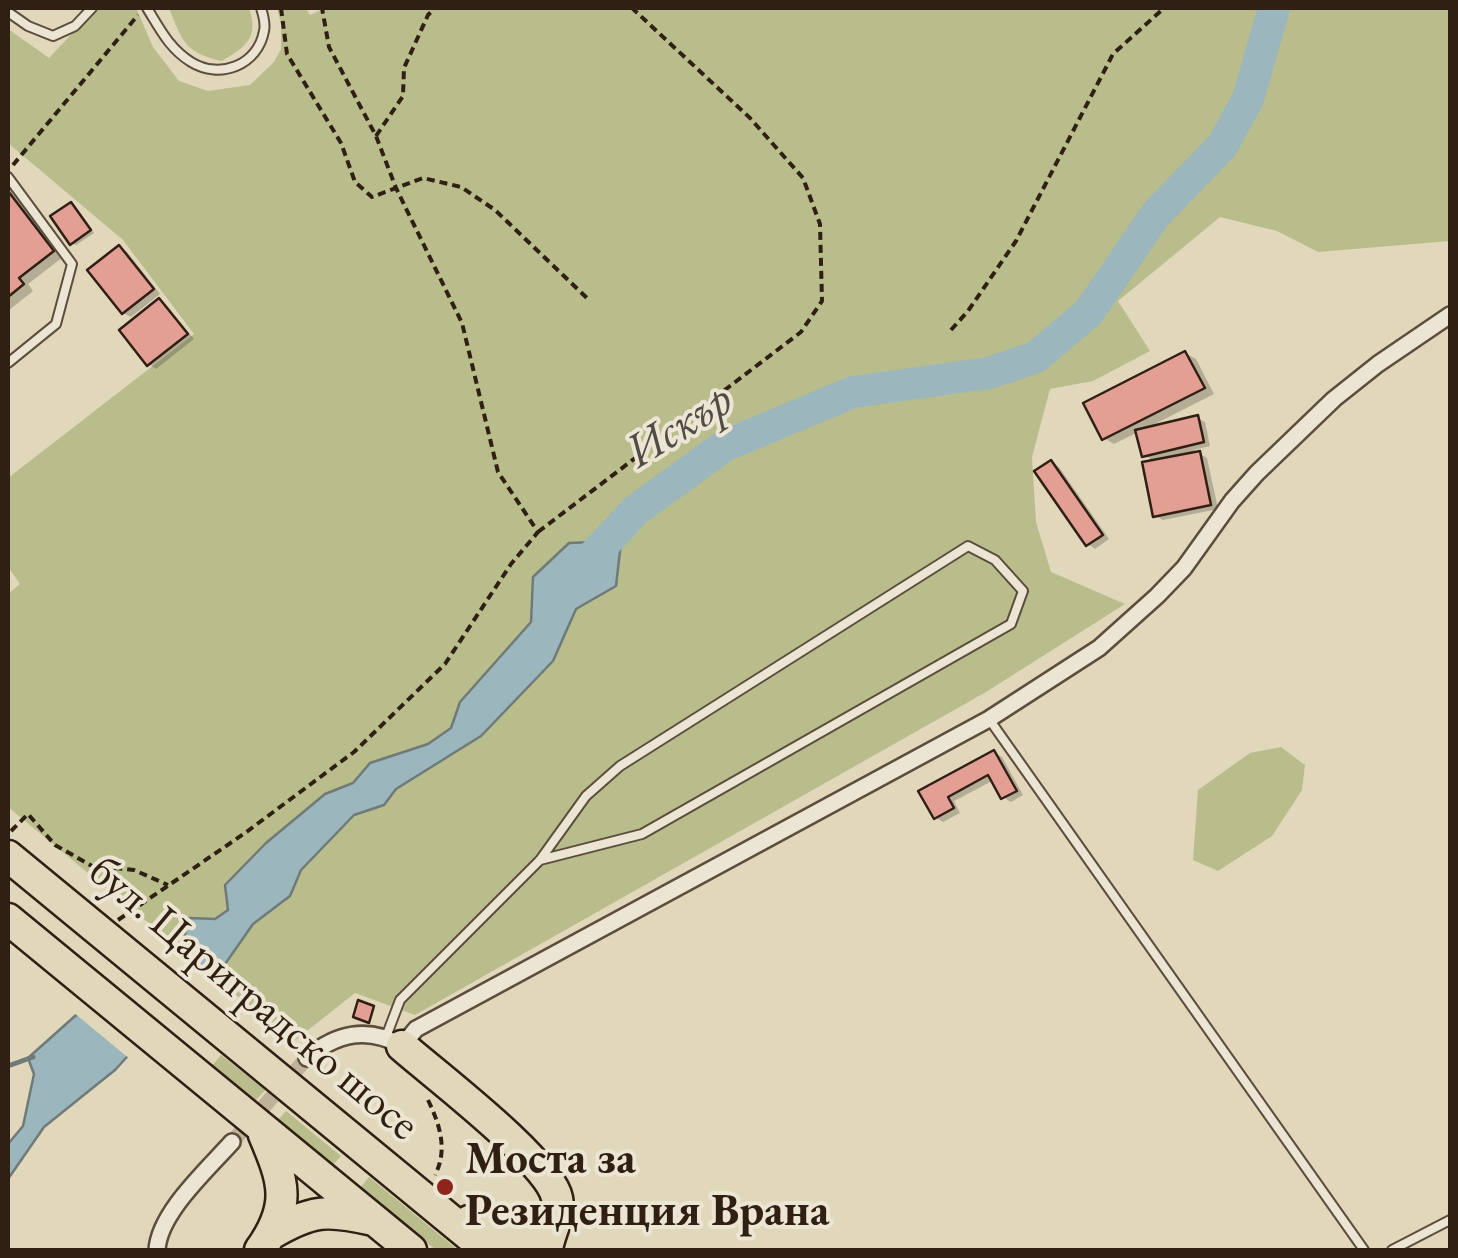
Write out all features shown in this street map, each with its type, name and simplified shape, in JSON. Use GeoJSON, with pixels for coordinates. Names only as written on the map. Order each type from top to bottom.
{"type":"FeatureCollection","features":[{"type":"Feature","properties":{"kind":"highway","name":"бул. Цариградско шосе"},"geometry":{"type":"LineString","coordinates":[[9,844],[118,935],[232,1040],[427,1184],[486,1250]]}},
{"type":"Feature","properties":{"kind":"highway","name":"бул. Цариградско шосе"},"geometry":{"type":"LineString","coordinates":[[8,919],[388,1235]]}},
{"type":"Feature","properties":{"kind":"highway"},"geometry":{"type":"LineString","coordinates":[[394,1041],[527,1154],[548,1177],[558,1201],[558,1214],[548,1242],[517,1244],[427,1184]]}},
{"type":"Feature","properties":{"kind":"highway"},"geometry":{"type":"LineString","coordinates":[[261,1127],[280,1171],[283,1199],[266,1242]]}},
{"type":"Feature","properties":{"kind":"highway"},"geometry":{"type":"LineString","coordinates":[[266,1242],[299,1218],[322,1213],[348,1214],[388,1235]]}},
{"type":"Feature","properties":{"kind":"street"},"geometry":{"type":"LineString","coordinates":[[307,1058],[321,1046],[344,1036],[364,1034],[394,1041],[988,719],[1099,648],[1184,568],[1232,501],[1334,398],[1450,314]]}},
{"type":"Feature","properties":{"kind":"street"},"geometry":{"type":"LineString","coordinates":[[156,1250],[173,1211],[232,1142]]}},
{"type":"Feature","properties":{"kind":"lane"},"geometry":{"type":"LineString","coordinates":[[8,12],[53,36],[75,26],[92,8]]}},
{"type":"Feature","properties":{"kind":"lane"},"geometry":{"type":"LineString","coordinates":[[146,8],[170,46],[194,65],[213,70],[232,70],[252,55],[264,35],[261,8]]}},
{"type":"Feature","properties":{"kind":"lane"},"geometry":{"type":"LineString","coordinates":[[8,175],[72,264],[56,324],[8,363]]}},
{"type":"Feature","properties":{"kind":"lane"},"geometry":{"type":"LineString","coordinates":[[394,1041],[400,1000],[540,860],[586,796],[620,766],[968,546],[995,560],[1023,590],[1011,624],[642,834],[540,860]]}},
{"type":"Feature","properties":{"kind":"lane"},"geometry":{"type":"LineString","coordinates":[[988,719],[1364,1250]]}},
{"type":"Feature","properties":{"kind":"lane"},"geometry":{"type":"LineString","coordinates":[[1392,1250],[1450,1220]]}},
{"type":"Feature","properties":{"kind":"path"},"geometry":{"type":"LineString","coordinates":[[8,175],[146,8]]}},
{"type":"Feature","properties":{"kind":"path"},"geometry":{"type":"LineString","coordinates":[[281,8],[287,54],[341,143],[355,182],[372,197],[423,178],[462,187],[495,210],[588,299]]}},
{"type":"Feature","properties":{"kind":"path"},"geometry":{"type":"LineString","coordinates":[[322,8],[329,47],[376,136],[396,188],[462,323],[498,472],[538,532]]}},
{"type":"Feature","properties":{"kind":"path"},"geometry":{"type":"LineString","coordinates":[[376,136],[403,96],[404,68],[428,15],[435,8]]}},
{"type":"Feature","properties":{"kind":"path"},"geometry":{"type":"LineString","coordinates":[[118,935],[168,885],[246,833],[354,752],[445,664],[510,564],[538,532],[802,332],[822,302],[820,224],[803,178],[750,118],[632,8]]}},
{"type":"Feature","properties":{"kind":"path"},"geometry":{"type":"LineString","coordinates":[[951,330],[968,312],[1016,241],[1114,54],[1164,8]]}},
{"type":"Feature","properties":{"kind":"path"},"geometry":{"type":"LineString","coordinates":[[9,844],[28,814],[54,845],[92,866],[134,870],[168,885]]}},
{"type":"Feature","properties":{"kind":"path"},"geometry":{"type":"LineString","coordinates":[[426,1095],[441,1128],[442,1158],[427,1184]]}},
{"type":"Feature","properties":{"kind":"green space"},"geometry":{"type":"Polygon","coordinates":[[[96,8],[136,8],[153,47],[179,81],[208,91],[250,85],[274,62],[281,49],[277,8],[306,8],[310,15],[326,8],[1450,8],[1450,241],[1318,252],[1277,231],[1220,217],[1118,301],[1150,351],[1093,381],[1050,389],[1032,457],[1036,522],[1051,572],[1125,604],[986,692],[415,1015],[355,993],[293,1042],[8,807],[8,594],[20,584],[8,567],[8,478],[194,334],[123,240],[8,143],[8,29],[49,58],[96,8]]]}},
{"type":"Feature","properties":{"kind":"green space"},"geometry":{"type":"Polygon","coordinates":[[[169,8],[249,8],[253,26],[249,40],[222,61],[200,54],[187,44],[169,8]]]}},
{"type":"Feature","properties":{"kind":"green space"},"geometry":{"type":"Polygon","coordinates":[[[1281,747],[1305,765],[1302,790],[1272,836],[1218,871],[1193,860],[1198,790],[1250,753],[1281,747]]]}},
{"type":"Feature","properties":{"kind":"green space"},"geometry":{"type":"Polygon","coordinates":[[[221,1055],[265,1090],[255,1101],[211,1067],[221,1055]]]}},
{"type":"Feature","properties":{"kind":"green space"},"geometry":{"type":"Polygon","coordinates":[[[286,1111],[341,1156],[332,1166],[277,1121],[286,1111]]]}},
{"type":"Feature","properties":{"kind":"green space"},"geometry":{"type":"Polygon","coordinates":[[[369,1177],[458,1250],[436,1250],[360,1188],[369,1177]]]}},
{"type":"Feature","properties":{"kind":"water"},"geometry":{"type":"Polygon","coordinates":[[[623,524],[616,586],[576,609],[553,661],[481,736],[396,789],[384,805],[354,815],[301,870],[290,896],[253,924],[223,967],[189,989],[115,1070],[44,1127],[8,1179],[8,1144],[23,1126],[34,1074],[28,1058],[75,1016],[142,986],[183,942],[189,918],[215,919],[228,910],[225,885],[266,843],[325,794],[353,783],[370,763],[428,744],[451,728],[460,702],[531,622],[533,577],[569,543],[594,542],[623,524]]]}},
{"type":"Feature","properties":{"kind":"pier"},"geometry":{"type":"Polygon","coordinates":[[[174,945],[214,979],[193,992],[131,1060],[73,1012],[139,982],[174,945]]]}},
{"type":"Feature","properties":{"kind":"building"},"geometry":{"type":"Polygon","coordinates":[[[8,191],[54,251],[19,278],[24,284],[8,297],[8,191]]]}},
{"type":"Feature","properties":{"kind":"building"},"geometry":{"type":"Polygon","coordinates":[[[71,202],[91,230],[70,245],[50,216],[71,202]]]}},
{"type":"Feature","properties":{"kind":"building"},"geometry":{"type":"Polygon","coordinates":[[[119,245],[154,289],[122,314],[87,270],[119,245]]]}},
{"type":"Feature","properties":{"kind":"building"},"geometry":{"type":"Polygon","coordinates":[[[159,298],[188,334],[147,366],[119,330],[159,298]]]}},
{"type":"Feature","properties":{"kind":"building"},"geometry":{"type":"Polygon","coordinates":[[[1185,351],[1205,388],[1102,440],[1083,403],[1185,351]]]}},
{"type":"Feature","properties":{"kind":"building"},"geometry":{"type":"Polygon","coordinates":[[[1198,415],[1204,442],[1142,457],[1135,430],[1198,415]]]}},
{"type":"Feature","properties":{"kind":"building"},"geometry":{"type":"Polygon","coordinates":[[[1200,451],[1211,505],[1153,517],[1142,462],[1200,451]]]}},
{"type":"Feature","properties":{"kind":"building"},"geometry":{"type":"Polygon","coordinates":[[[1051,460],[1103,535],[1086,546],[1034,471],[1051,460]]]}},
{"type":"Feature","properties":{"kind":"building"},"geometry":{"type":"Polygon","coordinates":[[[994,750],[1017,791],[1001,799],[988,775],[948,797],[954,808],[934,819],[918,791],[994,750]]]}},
{"type":"Feature","properties":{"kind":"building"},"geometry":{"type":"Polygon","coordinates":[[[358,1000],[374,1006],[369,1023],[353,1017],[358,1000]]]}},
{"type":"Feature","properties":{"kind":"waterway","name":"Искър"},"geometry":{"type":"LineString","coordinates":[[593,556],[636,510],[724,446],[853,392],[989,373],[1036,357],[1089,312],[1156,214],[1222,146],[1248,99],[1274,8]]}},
{"type":"Feature","properties":{"kind":"waterway"},"geometry":{"type":"LineString","coordinates":[[8,1066],[33,1057]]}},
{"type":"Feature","properties":{"kind":"tunnel"},"geometry":{"type":"LineString","coordinates":[[232,1142],[307,1058]]}},
{"type":"Feature","properties":{"kind":"place","name":"Моста за Резиденция Врана"},"geometry":{"type":"Point","coordinates":[445,1187]}}]}
